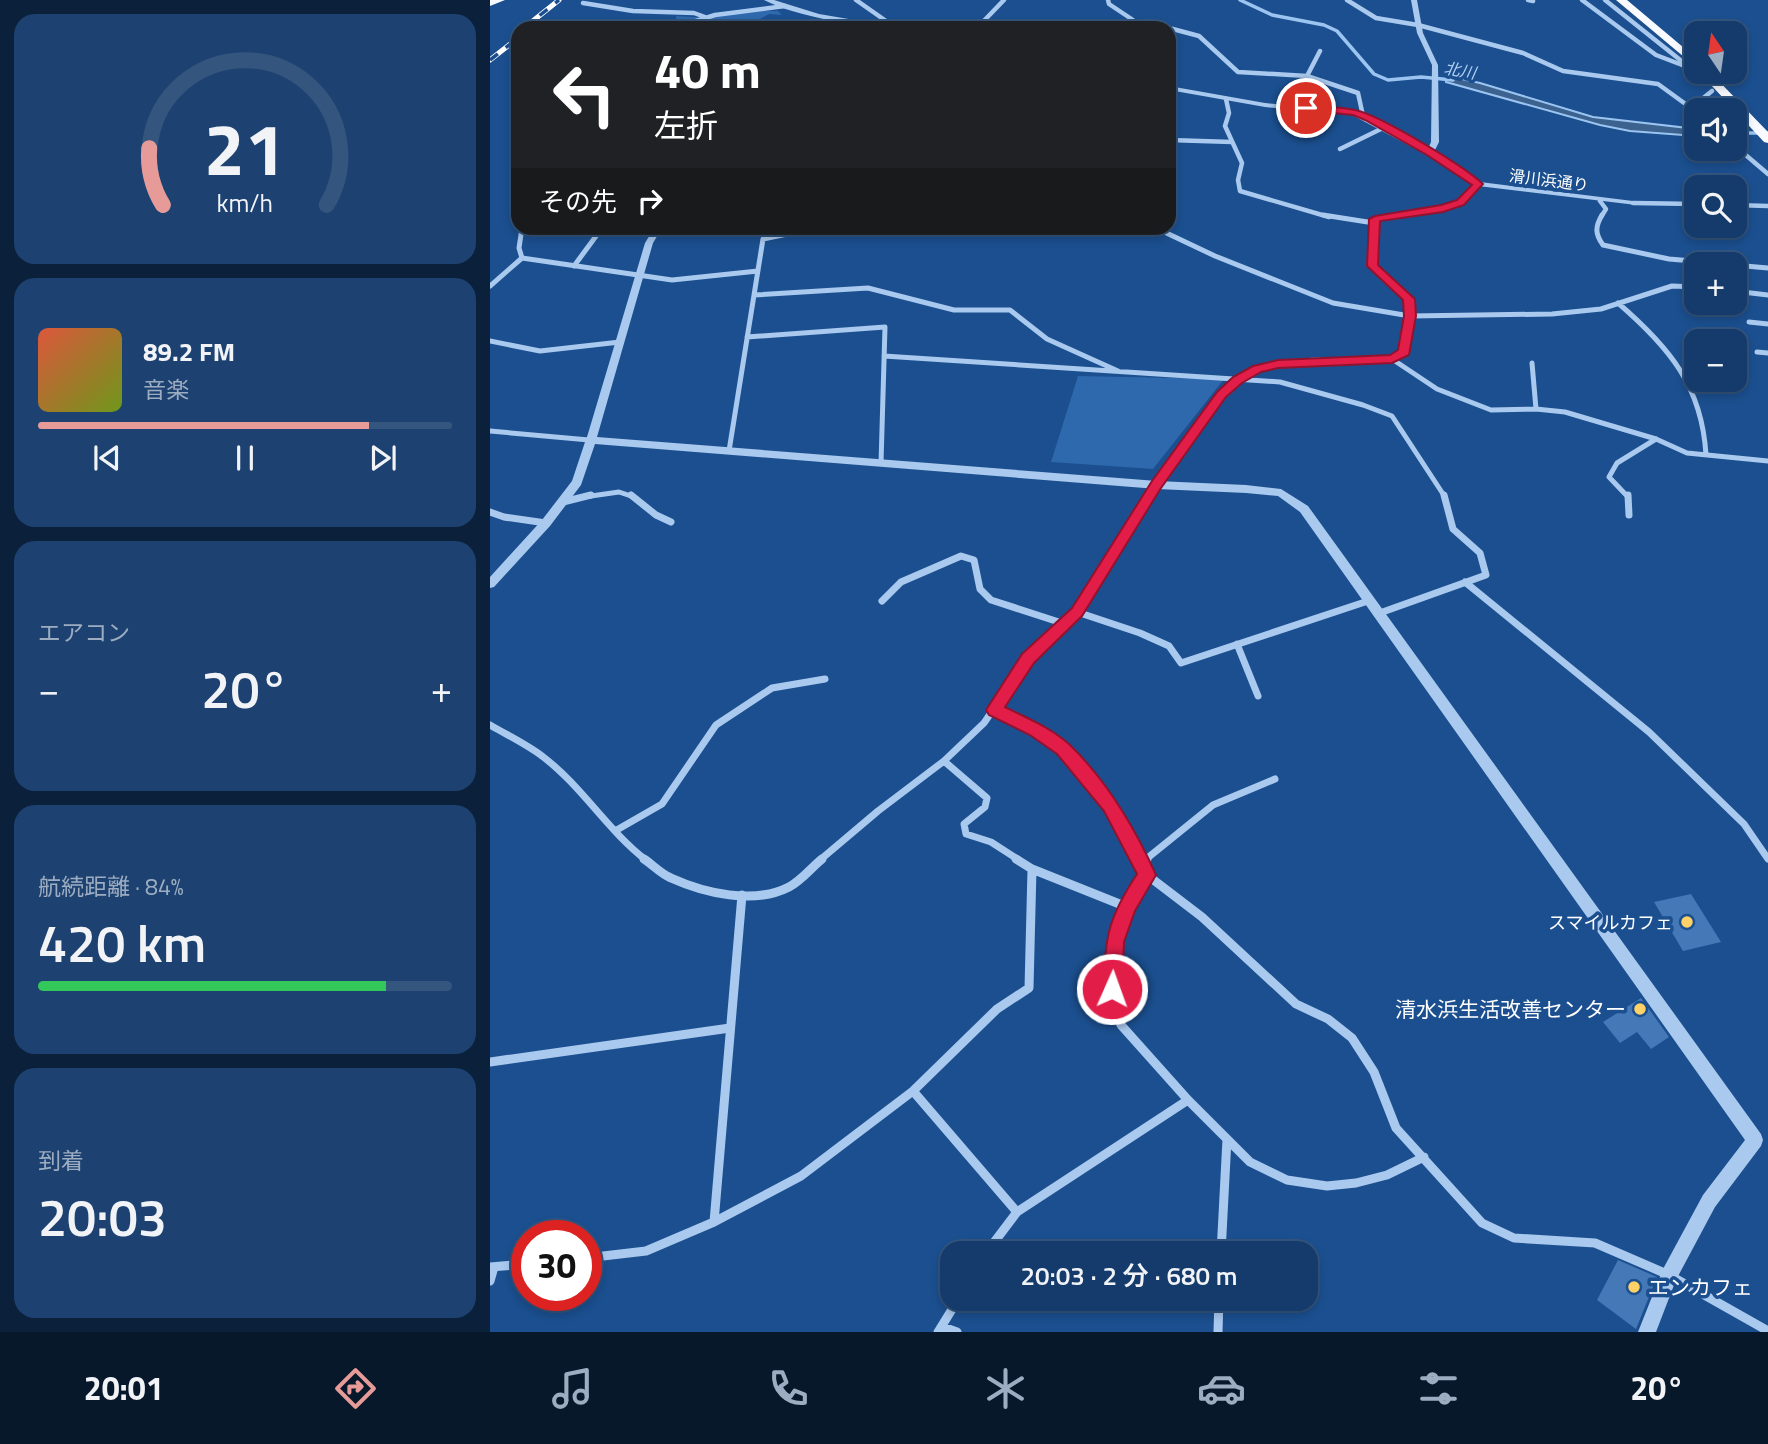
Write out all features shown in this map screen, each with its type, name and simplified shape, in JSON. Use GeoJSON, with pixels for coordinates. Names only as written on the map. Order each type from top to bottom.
{"type":"FeatureCollection","features":[{"type":"Feature","properties":{"kind":"highway"},"geometry":{"type":"LineString","coordinates":[[490,3],[500,0]]}},
{"type":"Feature","properties":{"kind":"highway"},"geometry":{"type":"LineString","coordinates":[[1620,0],[1684,54]]}},
{"type":"Feature","properties":{"kind":"highway"},"geometry":{"type":"LineString","coordinates":[[1716,84],[1768,139]]}},
{"type":"Feature","properties":{"kind":"street"},"geometry":{"type":"LineString","coordinates":[[767,0],[843,21]]}},
{"type":"Feature","properties":{"kind":"street"},"geometry":{"type":"LineString","coordinates":[[856,0],[887,21]]}},
{"type":"Feature","properties":{"kind":"street"},"geometry":{"type":"LineString","coordinates":[[984,21],[1004,0]]}},
{"type":"Feature","properties":{"kind":"street"},"geometry":{"type":"LineString","coordinates":[[1108,0],[1109,4],[1129,21]]}},
{"type":"Feature","properties":{"kind":"street"},"geometry":{"type":"LineString","coordinates":[[1347,0],[1376,18],[1418,25],[1523,53],[1563,71],[1658,84],[1684,103]]}},
{"type":"Feature","properties":{"kind":"street"},"geometry":{"type":"LineString","coordinates":[[1414,0],[1418,25],[1435,72],[1435,142],[1430,153]]}},
{"type":"Feature","properties":{"kind":"street"},"geometry":{"type":"LineString","coordinates":[[1582,0],[1656,55],[1690,68],[1605,0]]}},
{"type":"Feature","properties":{"kind":"street"},"geometry":{"type":"LineString","coordinates":[[583,3],[633,11],[694,13],[705,17]]}},
{"type":"Feature","properties":{"kind":"street"},"geometry":{"type":"LineString","coordinates":[[694,21],[705,17],[785,6]]}},
{"type":"Feature","properties":{"kind":"street"},"geometry":{"type":"LineString","coordinates":[[1176,30],[1199,36],[1238,72],[1307,76],[1358,93],[1363,116]]}},
{"type":"Feature","properties":{"kind":"street"},"geometry":{"type":"LineString","coordinates":[[1307,76],[1320,51]]}},
{"type":"Feature","properties":{"kind":"street","name":"滑川浜通り"},"geometry":{"type":"LineString","coordinates":[[1176,89],[1265,105],[1354,113],[1385,127],[1478,184],[1547,191],[1600,201],[1684,204]]}},
{"type":"Feature","properties":{"kind":"street"},"geometry":{"type":"LineString","coordinates":[[1705,98],[1712,91]]}},
{"type":"Feature","properties":{"kind":"street"},"geometry":{"type":"LineString","coordinates":[[1226,99],[1229,113],[1225,126],[1242,163],[1238,180],[1241,191],[1338,219],[1374,223]]}},
{"type":"Feature","properties":{"kind":"street"},"geometry":{"type":"LineString","coordinates":[[1340,149],[1385,127]]}},
{"type":"Feature","properties":{"kind":"street"},"geometry":{"type":"LineString","coordinates":[[1176,140],[1232,142]]}},
{"type":"Feature","properties":{"kind":"street"},"geometry":{"type":"LineString","coordinates":[[1747,156],[1768,174]]}},
{"type":"Feature","properties":{"kind":"street"},"geometry":{"type":"LineString","coordinates":[[490,725],[542,756],[573,785],[629,847],[668,877],[702,890],[742,895],[760,895],[789,887],[878,811],[944,761],[984,723],[1028,659],[1077,612],[1157,485],[1222,394],[1237,380],[1257,369],[1278,364],[1392,359],[1404,352],[1410,316],[1409,299],[1373,266],[1374,223],[1378,216],[1443,208],[1460,203],[1478,184]]}},
{"type":"Feature","properties":{"kind":"street"},"geometry":{"type":"LineString","coordinates":[[1600,201],[1606,209],[1597,223],[1596,235],[1604,245],[1684,260]]}},
{"type":"Feature","properties":{"kind":"street"},"geometry":{"type":"LineString","coordinates":[[1747,205],[1768,206]]}},
{"type":"Feature","properties":{"kind":"street"},"geometry":{"type":"LineString","coordinates":[[521,235],[519,248],[522,258]]}},
{"type":"Feature","properties":{"kind":"street"},"geometry":{"type":"LineString","coordinates":[[574,266],[597,235]]}},
{"type":"Feature","properties":{"kind":"street"},"geometry":{"type":"LineString","coordinates":[[490,584],[546,523],[577,482],[639,275],[654,235]]}},
{"type":"Feature","properties":{"kind":"street"},"geometry":{"type":"LineString","coordinates":[[729,451],[763,239],[782,235]]}},
{"type":"Feature","properties":{"kind":"street"},"geometry":{"type":"LineString","coordinates":[[1173,235],[1214,256],[1333,303],[1410,316],[1552,314],[1601,309],[1672,286],[1684,286]]}},
{"type":"Feature","properties":{"kind":"street"},"geometry":{"type":"LineString","coordinates":[[491,283],[522,258],[672,280],[758,271]]}},
{"type":"Feature","properties":{"kind":"street"},"geometry":{"type":"LineString","coordinates":[[1747,266],[1768,268]]}},
{"type":"Feature","properties":{"kind":"street"},"geometry":{"type":"LineString","coordinates":[[754,295],[868,288],[954,310],[1010,310],[1047,338],[1120,372]]}},
{"type":"Feature","properties":{"kind":"street"},"geometry":{"type":"LineString","coordinates":[[1747,293],[1768,295]]}},
{"type":"Feature","properties":{"kind":"street"},"geometry":{"type":"LineString","coordinates":[[1618,303],[1647,327],[1675,363],[1703,418],[1706,455]]}},
{"type":"Feature","properties":{"kind":"street"},"geometry":{"type":"LineString","coordinates":[[1749,321],[1768,324]]}},
{"type":"Feature","properties":{"kind":"street"},"geometry":{"type":"LineString","coordinates":[[747,337],[885,327],[881,463]]}},
{"type":"Feature","properties":{"kind":"street"},"geometry":{"type":"LineString","coordinates":[[490,341],[540,351],[620,342]]}},
{"type":"Feature","properties":{"kind":"street"},"geometry":{"type":"LineString","coordinates":[[1757,352],[1768,353]]}},
{"type":"Feature","properties":{"kind":"street"},"geometry":{"type":"LineString","coordinates":[[884,356],[1280,383],[1363,405],[1392,416],[1445,497],[1453,529],[1480,553],[1486,575],[1377,614]]}},
{"type":"Feature","properties":{"kind":"street"},"geometry":{"type":"LineString","coordinates":[[1392,359],[1437,389],[1491,410],[1536,409],[1564,412],[1656,439],[1687,453],[1768,461]]}},
{"type":"Feature","properties":{"kind":"street"},"geometry":{"type":"LineString","coordinates":[[1532,363],[1536,409]]}},
{"type":"Feature","properties":{"kind":"street"},"geometry":{"type":"LineString","coordinates":[[490,431],[1157,485],[1246,489],[1281,493],[1304,509],[1377,614],[1762,1138],[1709,1201],[1669,1275],[1647,1332]]}},
{"type":"Feature","properties":{"kind":"street"},"geometry":{"type":"LineString","coordinates":[[1629,516],[1628,495],[1609,477],[1617,463],[1656,439]]}},
{"type":"Feature","properties":{"kind":"street"},"geometry":{"type":"LineString","coordinates":[[563,502],[610,491],[632,495],[657,519],[671,522]]}},
{"type":"Feature","properties":{"kind":"street"},"geometry":{"type":"LineString","coordinates":[[490,512],[504,517],[546,523]]}},
{"type":"Feature","properties":{"kind":"street"},"geometry":{"type":"LineString","coordinates":[[882,601],[901,582],[961,556],[974,560],[980,589],[991,600],[1065,624]]}},
{"type":"Feature","properties":{"kind":"street"},"geometry":{"type":"LineString","coordinates":[[1465,582],[1649,732],[1744,824],[1768,859]]}},
{"type":"Feature","properties":{"kind":"street"},"geometry":{"type":"LineString","coordinates":[[1077,612],[1140,633],[1169,646],[1181,663],[1368,601]]}},
{"type":"Feature","properties":{"kind":"street"},"geometry":{"type":"LineString","coordinates":[[1237,644],[1258,696]]}},
{"type":"Feature","properties":{"kind":"street"},"geometry":{"type":"LineString","coordinates":[[615,831],[662,804],[716,725],[772,688],[825,679]]}},
{"type":"Feature","properties":{"kind":"street"},"geometry":{"type":"LineString","coordinates":[[994,710],[1036,730],[1063,749],[1111,806],[1147,875],[1202,917],[1296,1004],[1328,1019],[1352,1038],[1374,1072],[1396,1128],[1482,1223],[1514,1238],[1595,1243],[1669,1275],[1768,1331]]}},
{"type":"Feature","properties":{"kind":"street"},"geometry":{"type":"LineString","coordinates":[[944,761],[987,798],[985,807],[964,824],[966,834],[991,842],[1032,869],[1127,907]]}},
{"type":"Feature","properties":{"kind":"street"},"geometry":{"type":"LineString","coordinates":[[1141,864],[1213,805],[1275,779]]}},
{"type":"Feature","properties":{"kind":"street"},"geometry":{"type":"LineString","coordinates":[[602,1256],[646,1251],[714,1222],[801,1176],[913,1091],[997,1009],[1029,988],[1032,869]]}},
{"type":"Feature","properties":{"kind":"street"},"geometry":{"type":"LineString","coordinates":[[1147,875],[1127,907],[1114,942],[1112,989],[1121,1026],[1188,1100],[1250,1162],[1287,1180],[1327,1186],[1356,1183],[1387,1175],[1423,1157]]}},
{"type":"Feature","properties":{"kind":"street"},"geometry":{"type":"LineString","coordinates":[[714,1222],[742,895]]}},
{"type":"Feature","properties":{"kind":"street"},"geometry":{"type":"LineString","coordinates":[[490,1062],[730,1028]]}},
{"type":"Feature","properties":{"kind":"street"},"geometry":{"type":"LineString","coordinates":[[913,1091],[1017,1212]]}},
{"type":"Feature","properties":{"kind":"street"},"geometry":{"type":"LineString","coordinates":[[995,1241],[1017,1212],[1188,1100]]}},
{"type":"Feature","properties":{"kind":"street"},"geometry":{"type":"LineString","coordinates":[[1222,1241],[1227,1139]]}},
{"type":"Feature","properties":{"kind":"street"},"geometry":{"type":"LineString","coordinates":[[490,1281],[492,1267],[511,1265]]}},
{"type":"Feature","properties":{"kind":"street"},"geometry":{"type":"LineString","coordinates":[[951,1311],[940,1329],[957,1332]]}},
{"type":"Feature","properties":{"kind":"street"},"geometry":{"type":"LineString","coordinates":[[1218,1332],[1219,1311]]}},
{"type":"Feature","properties":{"kind":"shaded area"},"geometry":{"type":"Polygon","coordinates":[[[753,11],[778,11],[782,15],[769,14],[756,21],[677,21],[676,16],[710,18],[753,11]]]}},
{"type":"Feature","properties":{"kind":"shaded area"},"geometry":{"type":"Polygon","coordinates":[[[1448,76],[1480,83],[1593,117],[1684,128],[1684,135],[1630,131],[1600,125],[1446,82],[1448,76]]]}},
{"type":"Feature","properties":{"kind":"shaded area"},"geometry":{"type":"Polygon","coordinates":[[[1078,376],[1224,379],[1153,469],[1051,462],[1078,376]]]}},
{"type":"Feature","properties":{"kind":"building","name":"スマイルカフェ"},"geometry":{"type":"Polygon","coordinates":[[[1691,894],[1721,942],[1683,951],[1654,902],[1691,894]]]}},
{"type":"Feature","properties":{"kind":"building","name":"清水浜生活改善センター"},"geometry":{"type":"Polygon","coordinates":[[[1641,998],[1669,1037],[1651,1049],[1637,1032],[1620,1043],[1603,1022],[1641,998]]]}},
{"type":"Feature","properties":{"kind":"building","name":"エンカフェ"},"geometry":{"type":"Polygon","coordinates":[[[1618,1260],[1657,1277],[1636,1329],[1597,1300],[1618,1260]]]}},
{"type":"Feature","properties":{"kind":"waterway","name":"北川"},"geometry":{"type":"LineString","coordinates":[[1240,0],[1272,15],[1324,25],[1337,31],[1374,74],[1388,80],[1421,77],[1453,80]]}},
{"type":"Feature","properties":{"kind":"waterway","name":"北川"},"geometry":{"type":"LineString","coordinates":[[1747,133],[1768,133]]}},
{"type":"Feature","properties":{"kind":"railway"},"geometry":{"type":"LineString","coordinates":[[533,21],[559,0]]}},
{"type":"Feature","properties":{"kind":"railway"},"geometry":{"type":"LineString","coordinates":[[490,60],[511,44]]}},
{"type":"Feature","properties":{"kind":"place","name":"スマイルカフェ"},"geometry":{"type":"Point","coordinates":[1687,922]}},
{"type":"Feature","properties":{"kind":"place","name":"清水浜生活改善センター"},"geometry":{"type":"Point","coordinates":[1640,1009]}},
{"type":"Feature","properties":{"kind":"place","name":"エンカフェ"},"geometry":{"type":"Point","coordinates":[1634,1287]}},
{"type":"Feature","properties":{"kind":"route"},"geometry":{"type":"LineString","coordinates":[[1112,989],[1114,942],[1127,907],[1147,875],[1111,806],[1063,749],[1036,730],[994,710],[1028,659],[1077,612],[1157,485],[1222,394],[1237,380],[1257,369],[1278,364],[1392,359],[1404,352],[1410,316],[1409,299],[1373,266],[1371,259],[1375,219],[1378,216],[1443,208],[1460,203],[1478,184],[1368,118],[1354,113],[1306,108]]}}]}
